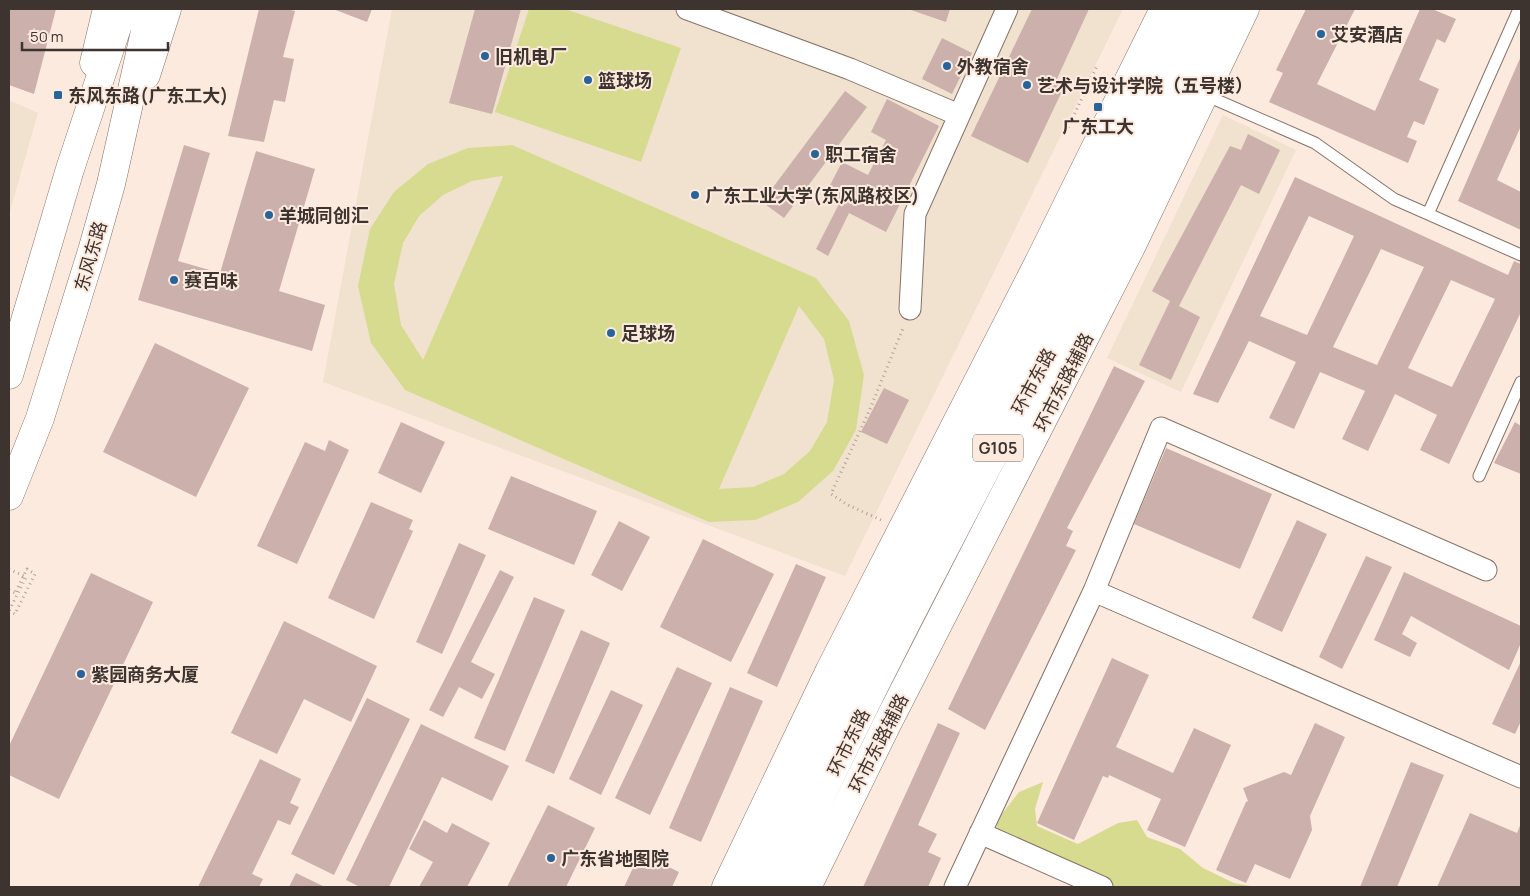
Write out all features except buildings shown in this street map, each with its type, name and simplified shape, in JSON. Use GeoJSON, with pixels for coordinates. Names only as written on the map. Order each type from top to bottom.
{"type":"FeatureCollection","features":[{"type":"Feature","properties":{"kind":"main road"},"geometry":{"type":"LineString","coordinates":[[70,170],[107,9]]}},
{"type":"Feature","properties":{"kind":"main road"},"geometry":{"type":"LineString","coordinates":[[9,375],[70,170],[123,9]]}},
{"type":"Feature","properties":{"kind":"main road","name":"东风东路"},"geometry":{"type":"LineString","coordinates":[[9,496],[40,418],[58,364],[111,184],[150,9]]}},
{"type":"Feature","properties":{"kind":"main road"},"geometry":{"type":"LineString","coordinates":[[111,184],[167,9]]}},
{"type":"Feature","properties":{"kind":"main road"},"geometry":{"type":"LineString","coordinates":[[726,887],[830,670],[1036,268],[1164,9]]}},
{"type":"Feature","properties":{"kind":"main road","name":"环市东路"},"geometry":{"type":"LineString","coordinates":[[753,887],[905,576],[1060,275],[1190,9]]}},
{"type":"Feature","properties":{"kind":"main road","name":"环市东路"},"geometry":{"type":"LineString","coordinates":[[783,886],[895,645],[1084,282],[1198,54],[1218,9]]}},
{"type":"Feature","properties":{"kind":"main road","name":"环市东路辅路"},"geometry":{"type":"LineString","coordinates":[[807,887],[887,724],[1132,247],[1245,9]]}},
{"type":"Feature","properties":{"kind":"street"},"geometry":{"type":"LineString","coordinates":[[688,9],[850,69],[960,115]]}},
{"type":"Feature","properties":{"kind":"street"},"geometry":{"type":"LineString","coordinates":[[910,310],[915,214],[1008,9]]}},
{"type":"Feature","properties":{"kind":"street"},"geometry":{"type":"LineString","coordinates":[[955,887],[1094,591],[1161,428],[1486,570]]}},
{"type":"Feature","properties":{"kind":"street"},"geometry":{"type":"LineString","coordinates":[[1094,591],[1521,777]]}},
{"type":"Feature","properties":{"kind":"street"},"geometry":{"type":"LineString","coordinates":[[980,833],[1102,887]]}},
{"type":"Feature","properties":{"kind":"lane"},"geometry":{"type":"LineString","coordinates":[[1428,214],[1519,9]]}},
{"type":"Feature","properties":{"kind":"lane"},"geometry":{"type":"LineString","coordinates":[[1205,95],[1315,143],[1394,199],[1521,254]]}},
{"type":"Feature","properties":{"kind":"lane"},"geometry":{"type":"LineString","coordinates":[[1479,476],[1521,382]]}},
{"type":"Feature","properties":{"kind":"path"},"geometry":{"type":"LineString","coordinates":[[1066,132],[1097,66]]}},
{"type":"Feature","properties":{"kind":"path"},"geometry":{"type":"LineString","coordinates":[[886,522],[848,505],[832,494],[895,352],[910,310]]}},
{"type":"Feature","properties":{"kind":"path"},"geometry":{"type":"LineString","coordinates":[[9,569],[26,577],[9,611],[15,614],[35,574],[27,569],[15,593],[9,590]]}},
{"type":"Feature","properties":{"kind":"shaded area","name":"广东工业大学(东风路校区)"},"geometry":{"type":"Polygon","coordinates":[[[392,9],[1123,9],[845,576],[323,382],[392,9]]]}},
{"type":"Feature","properties":{"kind":"shaded area"},"geometry":{"type":"Polygon","coordinates":[[[9,100],[38,113],[9,215],[9,100]]]}},
{"type":"Feature","properties":{"kind":"shaded area"},"geometry":{"type":"Polygon","coordinates":[[[1223,115],[1296,150],[1181,392],[1107,358],[1223,115]]]}},
{"type":"Feature","properties":{"kind":"green space","name":"篮球场"},"geometry":{"type":"Polygon","coordinates":[[[529,9],[565,9],[681,48],[641,162],[495,112],[529,9]]]}},
{"type":"Feature","properties":{"kind":"green space","name":"足球场"},"geometry":{"type":"Polygon","coordinates":[[[512,145],[816,278],[849,321],[864,375],[856,430],[833,471],[798,502],[755,520],[709,522],[405,390],[371,343],[358,286],[370,229],[394,192],[428,164],[468,148],[512,145]],[[503,177],[472,181],[443,195],[419,216],[403,243],[394,284],[401,325],[423,360],[503,177]],[[799,306],[719,489],[753,487],[784,474],[810,451],[827,422],[834,380],[824,339],[799,306]]]}},
{"type":"Feature","properties":{"kind":"green space"},"geometry":{"type":"Polygon","coordinates":[[[1043,782],[1035,809],[1037,826],[1078,844],[1118,823],[1137,820],[1147,837],[1180,849],[1203,868],[1234,883],[1256,887],[1116,887],[1031,851],[996,830],[998,819],[1019,792],[1043,782]]]}},
{"type":"Feature","properties":{"kind":"place","name":"艾安酒店"},"geometry":{"type":"Point","coordinates":[1321,34]}},
{"type":"Feature","properties":{"kind":"place","name":"旧机电厂"},"geometry":{"type":"Point","coordinates":[485,56]}},
{"type":"Feature","properties":{"kind":"place","name":"外教宿舍"},"geometry":{"type":"Point","coordinates":[947,66]}},
{"type":"Feature","properties":{"kind":"place","name":"篮球场"},"geometry":{"type":"Point","coordinates":[588,80]}},
{"type":"Feature","properties":{"kind":"place","name":"艺术与设计学院（五号楼）"},"geometry":{"type":"Point","coordinates":[1027,85]}},
{"type":"Feature","properties":{"kind":"place","name":"东风东路(广东工大)"},"geometry":{"type":"Point","coordinates":[58,95]}},
{"type":"Feature","properties":{"kind":"place","name":"广东工大"},"geometry":{"type":"Point","coordinates":[1098,107]}},
{"type":"Feature","properties":{"kind":"place","name":"职工宿舍"},"geometry":{"type":"Point","coordinates":[815,154]}},
{"type":"Feature","properties":{"kind":"place","name":"广东工业大学(东风路校区)"},"geometry":{"type":"Point","coordinates":[695,195]}},
{"type":"Feature","properties":{"kind":"place","name":"羊城同创汇"},"geometry":{"type":"Point","coordinates":[269,215]}},
{"type":"Feature","properties":{"kind":"place","name":"赛百味"},"geometry":{"type":"Point","coordinates":[174,280]}},
{"type":"Feature","properties":{"kind":"place","name":"足球场"},"geometry":{"type":"Point","coordinates":[611,333]}},
{"type":"Feature","properties":{"kind":"place","name":"紫园商务大厦"},"geometry":{"type":"Point","coordinates":[81,674]}},
{"type":"Feature","properties":{"kind":"place","name":"广东省地图院"},"geometry":{"type":"Point","coordinates":[551,858]}}]}
